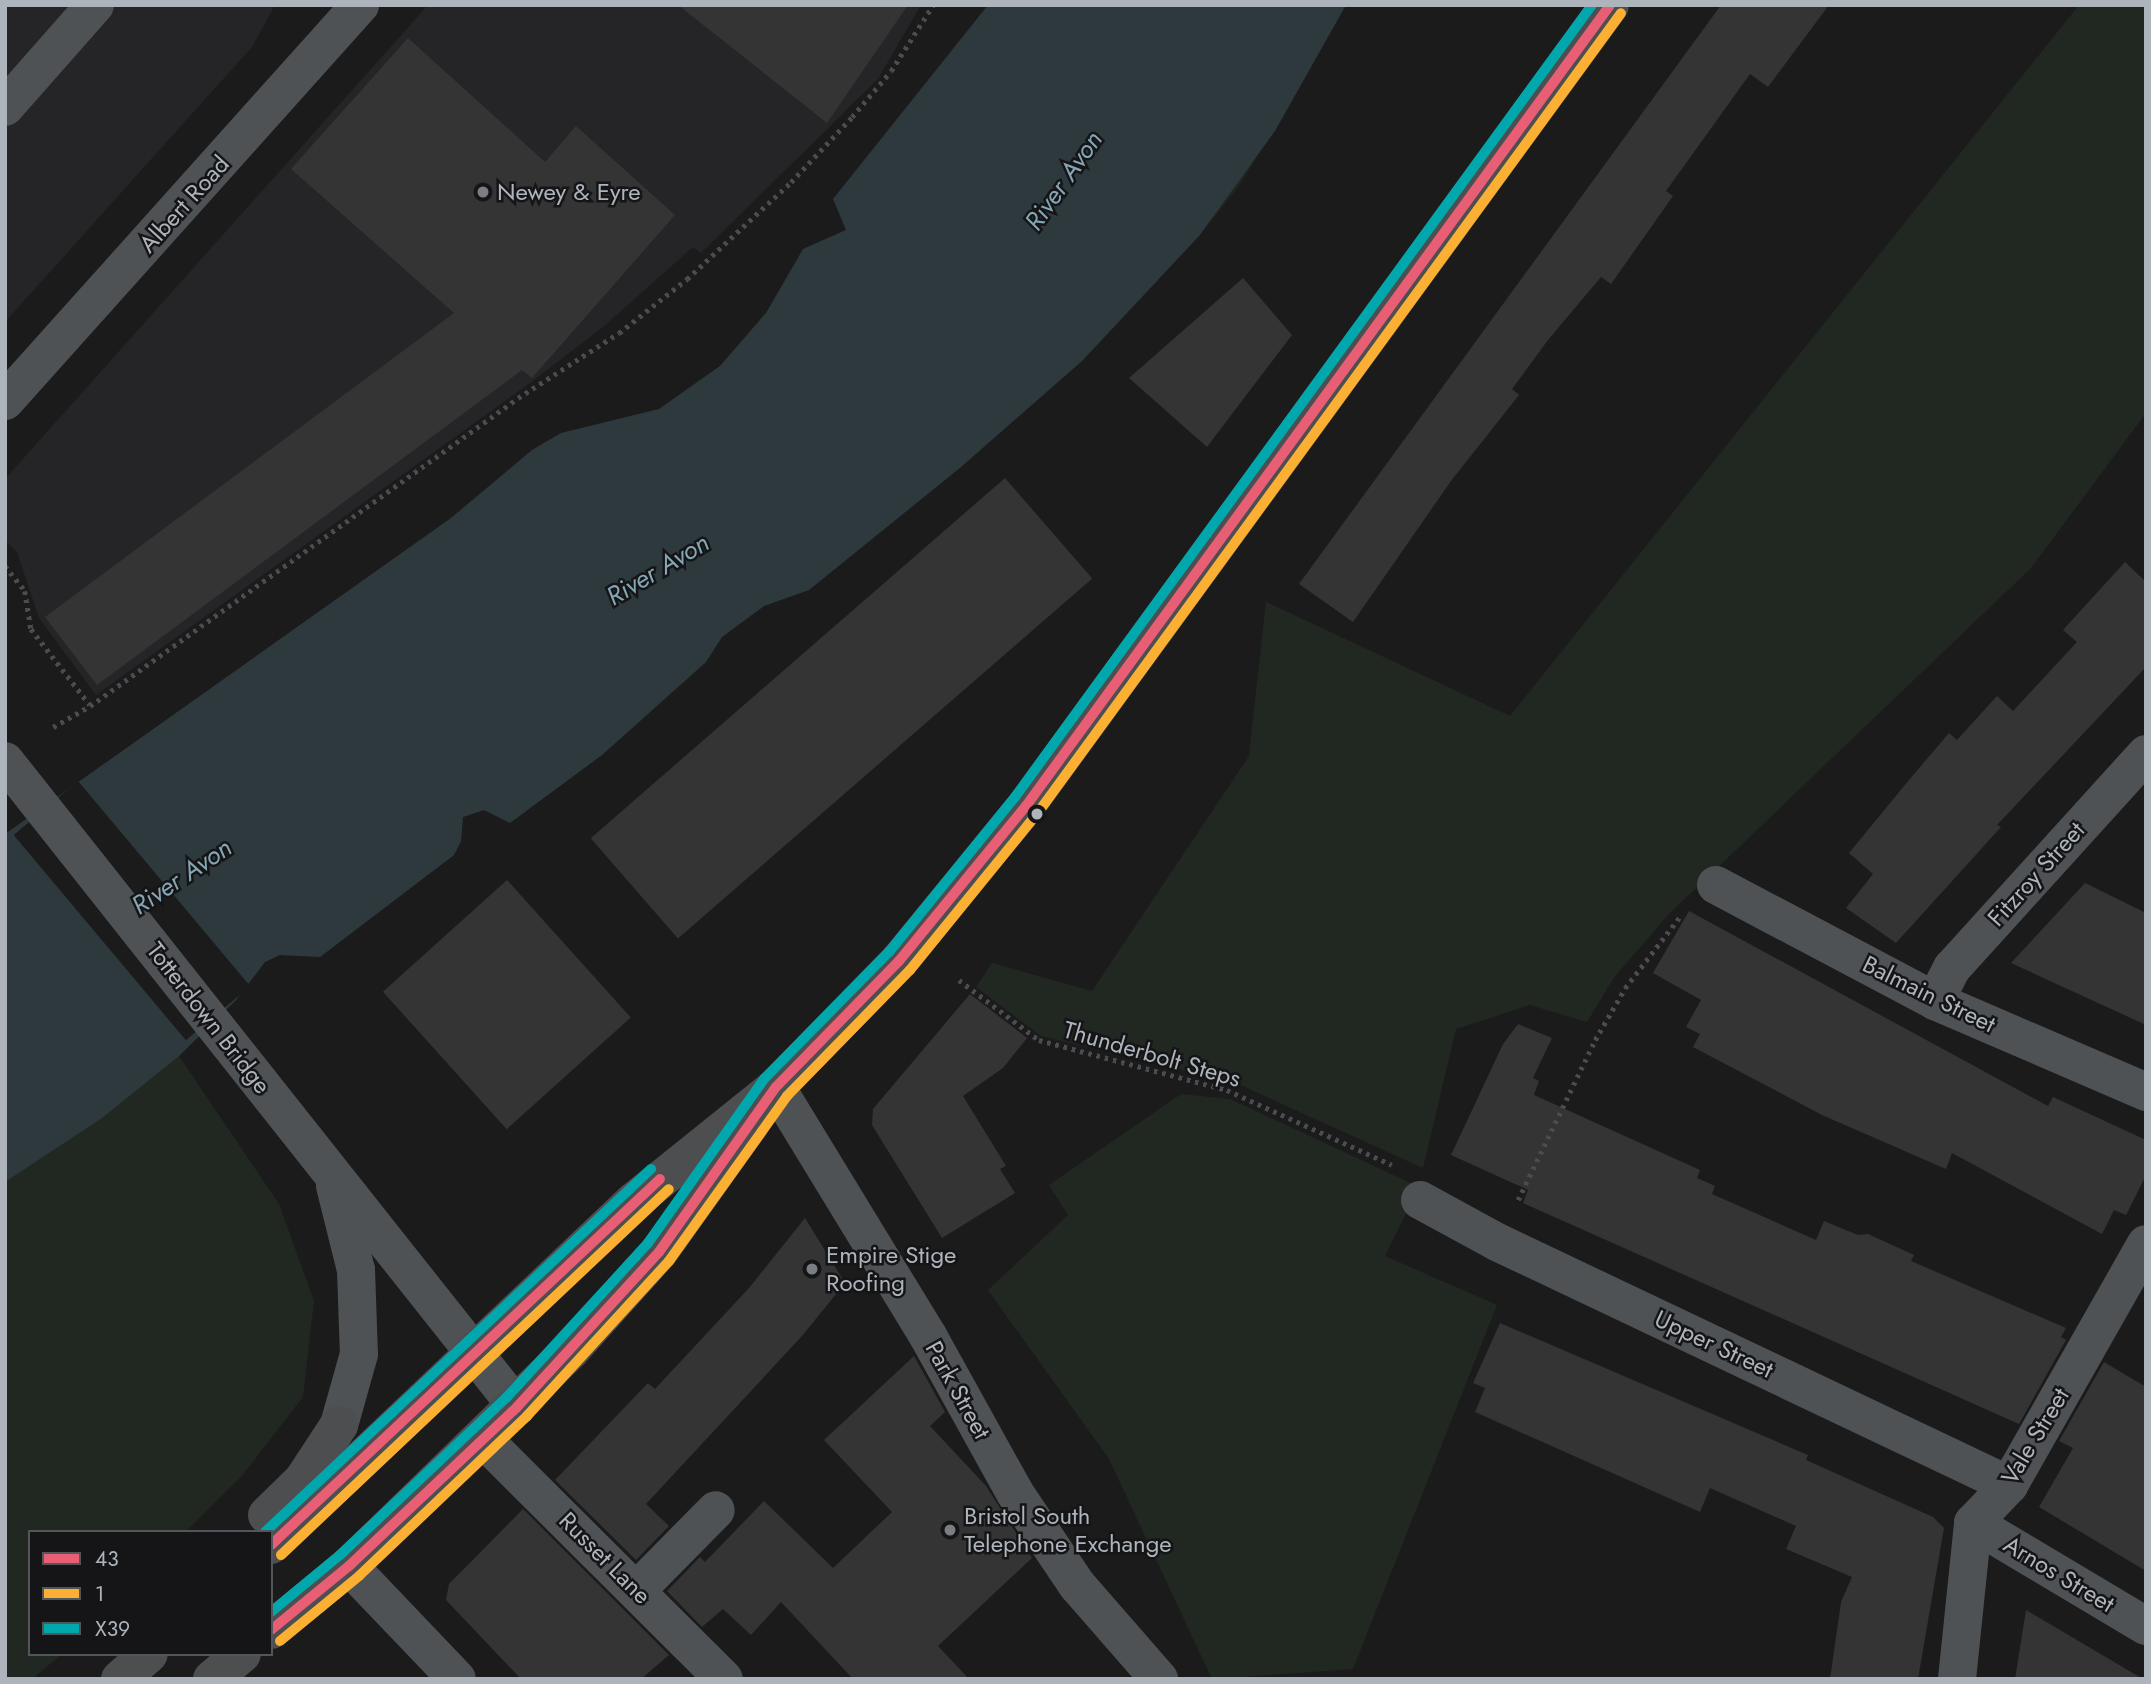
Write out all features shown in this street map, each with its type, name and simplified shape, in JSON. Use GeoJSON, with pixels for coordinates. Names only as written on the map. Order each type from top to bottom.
{"type":"FeatureCollection","features":[{"type":"Feature","properties":{"kind":"highway"},"geometry":{"type":"LineString","coordinates":[[273,1543],[634,1200],[776,1087],[899,961],[1026,806],[1610,5]]}},
{"type":"Feature","properties":{"kind":"highway"},"geometry":{"type":"LineString","coordinates":[[273,1628],[349,1566],[517,1406],[659,1252],[776,1087]]}},
{"type":"Feature","properties":{"kind":"highway"},"geometry":{"type":"LineString","coordinates":[[253,1530],[303,1480],[339,1425]]}},
{"type":"Feature","properties":{"kind":"highway"},"geometry":{"type":"LineString","coordinates":[[106,1679],[128,1656]]}},
{"type":"Feature","properties":{"kind":"highway"},"geometry":{"type":"LineString","coordinates":[[120,1679],[147,1656]]}},
{"type":"Feature","properties":{"kind":"highway"},"geometry":{"type":"LineString","coordinates":[[212,1679],[240,1656]]}},
{"type":"Feature","properties":{"kind":"street"},"geometry":{"type":"LineString","coordinates":[[5,107],[95,5]]}},
{"type":"Feature","properties":{"kind":"street","name":"Albert Road"},"geometry":{"type":"LineString","coordinates":[[5,401],[359,5]]}},
{"type":"Feature","properties":{"kind":"street","name":"Fitzroy Street"},"geometry":{"type":"LineString","coordinates":[[1936,1001],[1952,968],[2146,754]]}},
{"type":"Feature","properties":{"kind":"street","name":"Totterdown Bridge"},"geometry":{"type":"LineString","coordinates":[[5,761],[517,1406]]}},
{"type":"Feature","properties":{"kind":"street","name":"Balmain Street"},"geometry":{"type":"LineString","coordinates":[[1716,885],[1936,1001],[2146,1092]]}},
{"type":"Feature","properties":{"kind":"street","name":"Park Street"},"geometry":{"type":"LineString","coordinates":[[776,1087],[928,1336],[1015,1493],[1065,1568],[1159,1679]]}},
{"type":"Feature","properties":{"kind":"street","name":"Totterdown Bridge"},"geometry":{"type":"LineString","coordinates":[[333,1177],[356,1270],[359,1354],[339,1425]]}},
{"type":"Feature","properties":{"kind":"street","name":"Upper Street"},"geometry":{"type":"LineString","coordinates":[[1420,1200],[1497,1242],[2009,1485]]}},
{"type":"Feature","properties":{"kind":"street","name":"Vale Street"},"geometry":{"type":"LineString","coordinates":[[1973,1523],[2009,1485],[2146,1244]]}},
{"type":"Feature","properties":{"kind":"street","name":"Russet Lane"},"geometry":{"type":"LineString","coordinates":[[483,1438],[724,1679]]}},
{"type":"Feature","properties":{"kind":"street"},"geometry":{"type":"LineString","coordinates":[[637,1590],[716,1510]]}},
{"type":"Feature","properties":{"kind":"street"},"geometry":{"type":"LineString","coordinates":[[1957,1679],[1973,1523]]}},
{"type":"Feature","properties":{"kind":"street","name":"Arnos Street"},"geometry":{"type":"LineString","coordinates":[[1973,1523],[2146,1626]]}},
{"type":"Feature","properties":{"kind":"street"},"geometry":{"type":"LineString","coordinates":[[349,1566],[457,1679]]}},
{"type":"Feature","properties":{"kind":"path"},"geometry":{"type":"LineString","coordinates":[[53,727],[90,706],[518,398],[619,333],[687,279],[791,182],[852,117],[891,71],[933,5]]}},
{"type":"Feature","properties":{"kind":"path"},"geometry":{"type":"LineString","coordinates":[[5,566],[25,591],[31,629],[90,706]]}},
{"type":"Feature","properties":{"kind":"path"},"geometry":{"type":"LineString","coordinates":[[1512,1213],[1626,988],[1668,928],[1716,885]]}},
{"type":"Feature","properties":{"kind":"path","name":"Thunderbolt Steps"},"geometry":{"type":"LineString","coordinates":[[959,980],[1039,1040],[1227,1090],[1398,1167]]}},
{"type":"Feature","properties":{"kind":"shaded area"},"geometry":{"type":"Polygon","coordinates":[[[5,5],[275,5],[252,47],[5,322],[5,5]]]}},
{"type":"Feature","properties":{"kind":"shaded area"},"geometry":{"type":"Polygon","coordinates":[[[428,5],[921,5],[878,79],[701,253],[693,247],[603,327],[530,383],[96,695],[39,618],[17,552],[5,540],[5,479],[428,5]]]}},
{"type":"Feature","properties":{"kind":"shaded area"},"geometry":{"type":"Polygon","coordinates":[[[1346,5],[1241,183],[1199,236],[1082,361],[961,467],[809,590],[764,606],[722,637],[706,662],[602,755],[510,823],[484,810],[463,817],[461,841],[454,855],[320,957],[280,955],[265,962],[236,1000],[179,1056],[279,1204],[314,1301],[303,1397],[241,1477],[187,1530],[28,1530],[28,1656],[60,1656],[32,1679],[5,1679],[5,1067],[1346,5]]]}},
{"type":"Feature","properties":{"kind":"shaded area"},"geometry":{"type":"Polygon","coordinates":[[[2079,5],[2146,5],[2146,413],[2031,568],[1670,913],[1615,976],[1587,1022],[1530,1005],[1456,1029],[1423,1168],[1234,1082],[1041,1036],[976,987],[992,963],[1092,991],[1249,756],[1266,602],[1510,716],[2079,5]]]}},
{"type":"Feature","properties":{"kind":"shaded area"},"geometry":{"type":"Polygon","coordinates":[[[1181,1094],[1230,1099],[1419,1187],[1385,1256],[1497,1305],[1353,1669],[1212,1679],[1109,1459],[988,1290],[1068,1215],[1049,1185],[1181,1094]]]}},
{"type":"Feature","properties":{"kind":"water","name":"River Avon"},"geometry":{"type":"Polygon","coordinates":[[[988,5],[1346,5],[1275,131],[1199,236],[1082,361],[961,467],[809,590],[764,606],[722,637],[706,662],[602,755],[510,823],[484,810],[463,817],[461,841],[454,855],[320,957],[280,955],[265,962],[236,1000],[179,1056],[102,1118],[5,1182],[5,834],[451,518],[532,450],[561,433],[659,409],[720,366],[766,313],[803,249],[846,230],[833,199],[988,5]]]}},
{"type":"Feature","properties":{"kind":"pier"},"geometry":{"type":"Polygon","coordinates":[[[78,781],[250,986],[186,1040],[14,835],[78,781]]]}},
{"type":"Feature","properties":{"kind":"building"},"geometry":{"type":"Polygon","coordinates":[[[678,5],[908,5],[827,123],[678,5]]]}},
{"type":"Feature","properties":{"kind":"building"},"geometry":{"type":"Polygon","coordinates":[[[1721,5],[1829,5],[1768,87],[1750,74],[1666,191],[1673,196],[1611,284],[1601,277],[1548,340],[1512,389],[1519,395],[1451,481],[1353,622],[1299,584],[1721,5]]]}},
{"type":"Feature","properties":{"kind":"building"},"geometry":{"type":"Polygon","coordinates":[[[408,38],[545,162],[576,126],[675,215],[532,378],[522,370],[97,685],[45,617],[454,313],[291,169],[408,38]]]}},
{"type":"Feature","properties":{"kind":"building"},"geometry":{"type":"Polygon","coordinates":[[[1243,278],[1292,335],[1207,447],[1129,378],[1243,278]]]}},
{"type":"Feature","properties":{"kind":"building"},"geometry":{"type":"Polygon","coordinates":[[[1005,478],[1092,578],[678,939],[591,838],[1005,478]]]}},
{"type":"Feature","properties":{"kind":"building"},"geometry":{"type":"Polygon","coordinates":[[[2125,562],[2146,582],[2146,667],[1997,825],[2001,827],[1896,943],[1846,908],[1873,874],[1849,853],[1949,733],[1957,740],[1997,696],[2013,711],[2077,642],[2063,630],[2125,562]]]}},
{"type":"Feature","properties":{"kind":"building"},"geometry":{"type":"Polygon","coordinates":[[[507,880],[631,1017],[507,1129],[383,992],[507,880]]]}},
{"type":"Feature","properties":{"kind":"building"},"geometry":{"type":"Polygon","coordinates":[[[2085,883],[2146,913],[2146,1025],[2011,963],[2085,883]]]}},
{"type":"Feature","properties":{"kind":"building"},"geometry":{"type":"Polygon","coordinates":[[[1689,911],[2048,1106],[2053,1097],[2146,1140],[2146,1175],[2126,1215],[2114,1210],[2102,1234],[1952,1153],[1946,1169],[1822,1115],[1693,1047],[1700,1034],[1686,1027],[1701,1000],[1653,973],[1689,911]]]}},
{"type":"Feature","properties":{"kind":"building"},"geometry":{"type":"Polygon","coordinates":[[[970,994],[1027,1038],[1003,1068],[963,1096],[1006,1166],[1000,1169],[1015,1193],[942,1238],[872,1125],[873,1109],[970,994]]]}},
{"type":"Feature","properties":{"kind":"building"},"geometry":{"type":"Polygon","coordinates":[[[1518,1024],[1552,1038],[1533,1078],[1539,1081],[1534,1095],[1700,1170],[1697,1178],[1715,1186],[1712,1194],[1816,1240],[1824,1221],[1858,1235],[1868,1234],[1914,1255],[1911,1261],[2066,1328],[2061,1337],[2066,1340],[2019,1424],[1523,1203],[1528,1190],[1451,1155],[1503,1044],[1518,1024]]]}},
{"type":"Feature","properties":{"kind":"building"},"geometry":{"type":"Polygon","coordinates":[[[805,1218],[845,1283],[802,1336],[646,1504],[669,1526],[636,1560],[555,1480],[648,1383],[655,1389],[749,1288],[805,1218]]]}},
{"type":"Feature","properties":{"kind":"building"},"geometry":{"type":"Polygon","coordinates":[[[1500,1323],[1808,1455],[1806,1460],[1933,1517],[1944,1528],[1918,1679],[1830,1679],[1841,1602],[1852,1577],[1786,1549],[1796,1526],[1710,1488],[1700,1512],[1475,1412],[1485,1388],[1473,1383],[1500,1323]]]}},
{"type":"Feature","properties":{"kind":"building","name":"Bristol South Telephone Exchange"},"geometry":{"type":"Polygon","coordinates":[[[914,1356],[945,1412],[930,1426],[986,1486],[1032,1558],[938,1646],[969,1679],[853,1679],[781,1602],[751,1635],[723,1609],[702,1627],[667,1591],[700,1557],[705,1562],[764,1501],[833,1568],[892,1512],[824,1440],[914,1356]]]}},
{"type":"Feature","properties":{"kind":"building"},"geometry":{"type":"Polygon","coordinates":[[[2104,1362],[2146,1387],[2146,1571],[2039,1507],[2073,1448],[2059,1441],[2104,1362]]]}},
{"type":"Feature","properties":{"kind":"building"},"geometry":{"type":"Polygon","coordinates":[[[523,1509],[669,1655],[641,1679],[521,1679],[446,1600],[449,1584],[523,1509]]]}},
{"type":"Feature","properties":{"kind":"building"},"geometry":{"type":"Polygon","coordinates":[[[2026,1610],[2143,1679],[2015,1679],[2026,1610]]]}},
{"type":"Feature","properties":{"kind":"transit line","name":"X39"},"geometry":{"type":"LineString","coordinates":[[273,1610],[340,1555],[507,1397],[648,1243],[765,1078],[889,952],[1015,797],[1592,5]]}},
{"type":"Feature","properties":{"kind":"transit line","name":"43"},"geometry":{"type":"LineString","coordinates":[[273,1628],[349,1566],[517,1407],[659,1252],[776,1087],[899,961],[1026,806],[1610,5]]}},
{"type":"Feature","properties":{"kind":"transit line","name":"1"},"geometry":{"type":"LineString","coordinates":[[280,1641],[359,1576],[527,1416],[669,1261],[787,1096],[910,970],[1037,814],[1621,13]]}},
{"type":"Feature","properties":{"kind":"transit line","name":"X39"},"geometry":{"type":"LineString","coordinates":[[267,1530],[651,1169]]}},
{"type":"Feature","properties":{"kind":"transit line","name":"43"},"geometry":{"type":"LineString","coordinates":[[273,1543],[660,1179]]}},
{"type":"Feature","properties":{"kind":"transit line","name":"1"},"geometry":{"type":"LineString","coordinates":[[281,1555],[669,1189]]}},
{"type":"Feature","properties":{"kind":"place","name":"Newey & Eyre"},"geometry":{"type":"Point","coordinates":[483,192]}},
{"type":"Feature","properties":{"kind":"place","name":"Empire Stige Roofing"},"geometry":{"type":"Point","coordinates":[812,1269]}},
{"type":"Feature","properties":{"kind":"place","name":"Bristol South Telephone Exchange"},"geometry":{"type":"Point","coordinates":[950,1530]}}]}
